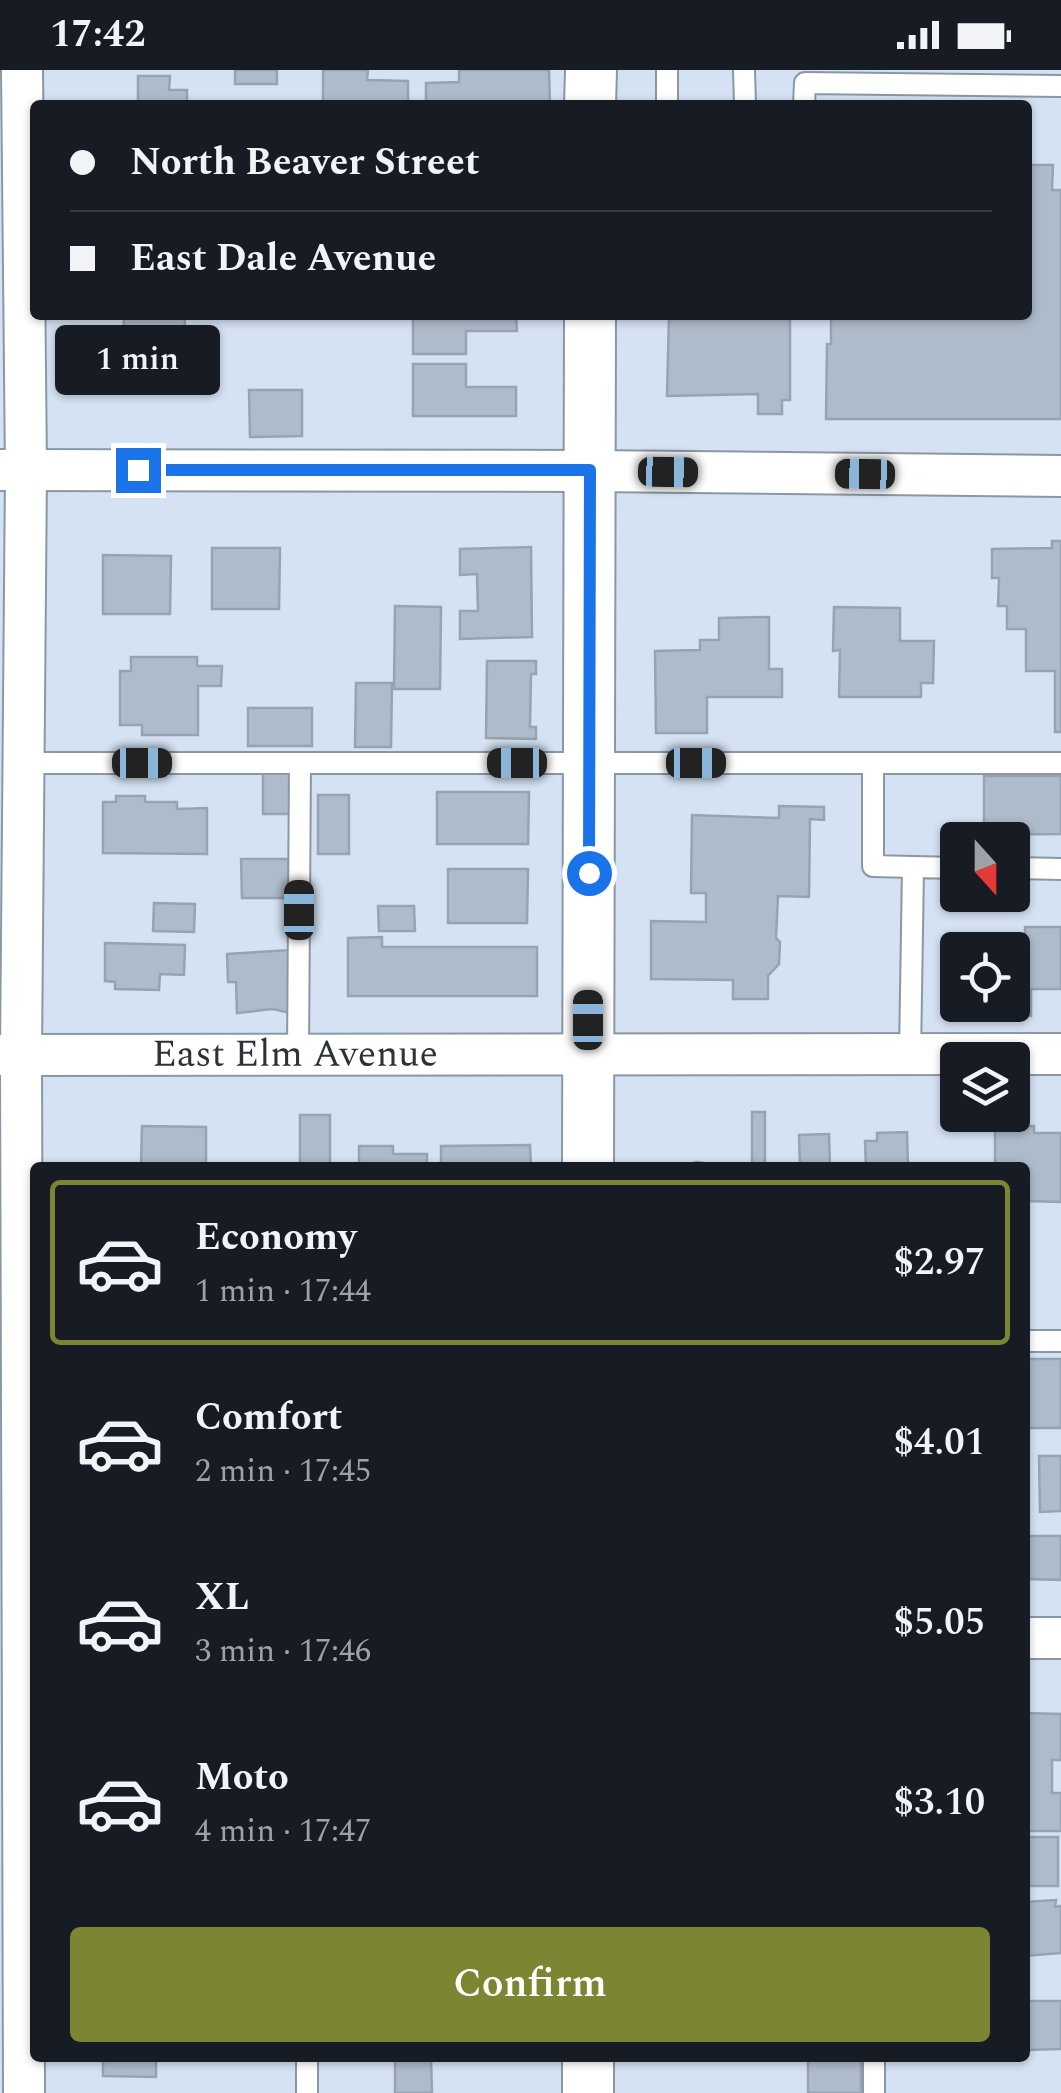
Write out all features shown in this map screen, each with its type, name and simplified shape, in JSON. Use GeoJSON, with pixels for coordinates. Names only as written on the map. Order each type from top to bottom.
{"type":"FeatureCollection","features":[{"type":"Feature","properties":{"kind":"street"},"geometry":{"type":"LineString","coordinates":[[22,70],[12,181],[13,470],[23,763],[10,1055],[19,1336],[24,2093]]}},
{"type":"Feature","properties":{"kind":"street"},"geometry":{"type":"LineString","coordinates":[[590,70],[590,100]]}},
{"type":"Feature","properties":{"kind":"street"},"geometry":{"type":"LineString","coordinates":[[588,1162],[590,320]]}},
{"type":"Feature","properties":{"kind":"street"},"geometry":{"type":"LineString","coordinates":[[13,470],[590,470],[1061,476]]}},
{"type":"Feature","properties":{"kind":"street","name":"East Elm Avenue"},"geometry":{"type":"LineString","coordinates":[[10,1055],[1061,1054]]}},
{"type":"Feature","properties":{"kind":"street"},"geometry":{"type":"LineString","coordinates":[[1030,1638],[1061,1638]]}},
{"type":"Feature","properties":{"kind":"street"},"geometry":{"type":"LineString","coordinates":[[588,2062],[588,2093]]}},
{"type":"Feature","properties":{"kind":"lane"},"geometry":{"type":"LineString","coordinates":[[666,100],[667,70]]}},
{"type":"Feature","properties":{"kind":"lane"},"geometry":{"type":"LineString","coordinates":[[744,70],[745,100]]}},
{"type":"Feature","properties":{"kind":"lane"},"geometry":{"type":"LineString","coordinates":[[805,77],[1061,86]]}},
{"type":"Feature","properties":{"kind":"lane"},"geometry":{"type":"LineString","coordinates":[[23,763],[1061,763]]}},
{"type":"Feature","properties":{"kind":"lane"},"geometry":{"type":"LineString","coordinates":[[298,1056],[300,763]]}},
{"type":"Feature","properties":{"kind":"lane"},"geometry":{"type":"LineString","coordinates":[[873,763],[873,866],[940,868]]}},
{"type":"Feature","properties":{"kind":"lane"},"geometry":{"type":"LineString","coordinates":[[910,1055],[913,868]]}},
{"type":"Feature","properties":{"kind":"lane"},"geometry":{"type":"LineString","coordinates":[[1030,868],[1061,869]]}},
{"type":"Feature","properties":{"kind":"lane"},"geometry":{"type":"LineString","coordinates":[[1030,1340],[1061,1341]]}},
{"type":"Feature","properties":{"kind":"lane"},"geometry":{"type":"LineString","coordinates":[[307,2062],[307,2093]]}},
{"type":"Feature","properties":{"kind":"lane"},"geometry":{"type":"LineString","coordinates":[[874,2062],[874,2093]]}},
{"type":"Feature","properties":{"kind":"building"},"geometry":{"type":"Polygon","coordinates":[[[235,70],[277,70],[277,84],[235,84],[235,70]]]}},
{"type":"Feature","properties":{"kind":"building"},"geometry":{"type":"Polygon","coordinates":[[[323,70],[368,70],[367,80],[408,81],[408,100],[323,100],[323,70]]]}},
{"type":"Feature","properties":{"kind":"building"},"geometry":{"type":"Polygon","coordinates":[[[459,70],[549,70],[550,100],[426,100],[426,83],[459,82],[459,70]]]}},
{"type":"Feature","properties":{"kind":"building"},"geometry":{"type":"Polygon","coordinates":[[[138,76],[170,76],[169,90],[187,90],[187,100],[138,100],[138,76]]]}},
{"type":"Feature","properties":{"kind":"building"},"geometry":{"type":"Polygon","coordinates":[[[1032,165],[1053,165],[1052,190],[1061,190],[1061,419],[826,419],[827,344],[831,344],[831,320],[1032,320],[1032,165]]]}},
{"type":"Feature","properties":{"kind":"building"},"geometry":{"type":"Polygon","coordinates":[[[124,320],[185,320],[184,355],[123,355],[124,320]]]}},
{"type":"Feature","properties":{"kind":"building"},"geometry":{"type":"Polygon","coordinates":[[[413,320],[516,320],[517,331],[466,331],[466,354],[413,354],[413,320]]]}},
{"type":"Feature","properties":{"kind":"building"},"geometry":{"type":"Polygon","coordinates":[[[669,320],[790,320],[790,400],[782,400],[782,414],[758,414],[758,394],[667,396],[669,320]]]}},
{"type":"Feature","properties":{"kind":"building"},"geometry":{"type":"Polygon","coordinates":[[[413,364],[466,364],[466,387],[516,387],[516,416],[413,416],[413,364]]]}},
{"type":"Feature","properties":{"kind":"building"},"geometry":{"type":"Polygon","coordinates":[[[249,390],[302,390],[302,436],[250,437],[249,390]]]}},
{"type":"Feature","properties":{"kind":"building"},"geometry":{"type":"Polygon","coordinates":[[[1052,541],[1061,541],[1061,732],[1055,732],[1055,671],[1026,671],[1026,629],[1007,629],[1007,606],[998,606],[999,578],[992,578],[992,549],[1052,548],[1052,541]]]}},
{"type":"Feature","properties":{"kind":"building"},"geometry":{"type":"Polygon","coordinates":[[[531,547],[532,637],[460,639],[460,611],[478,611],[477,574],[460,575],[460,549],[531,547]]]}},
{"type":"Feature","properties":{"kind":"building"},"geometry":{"type":"Polygon","coordinates":[[[212,548],[280,548],[279,609],[212,609],[212,548]]]}},
{"type":"Feature","properties":{"kind":"building"},"geometry":{"type":"Polygon","coordinates":[[[103,555],[171,556],[170,614],[103,614],[103,555]]]}},
{"type":"Feature","properties":{"kind":"building"},"geometry":{"type":"Polygon","coordinates":[[[395,606],[441,607],[440,689],[394,689],[395,606]]]}},
{"type":"Feature","properties":{"kind":"building"},"geometry":{"type":"Polygon","coordinates":[[[834,607],[900,608],[900,641],[934,641],[933,683],[921,683],[921,697],[839,697],[840,650],[833,651],[834,607]]]}},
{"type":"Feature","properties":{"kind":"building"},"geometry":{"type":"Polygon","coordinates":[[[769,617],[769,669],[782,669],[782,697],[707,697],[707,733],[656,733],[655,651],[700,650],[700,640],[719,640],[719,618],[769,617]]]}},
{"type":"Feature","properties":{"kind":"building"},"geometry":{"type":"Polygon","coordinates":[[[131,657],[197,657],[197,666],[222,666],[221,686],[198,686],[198,735],[142,735],[142,725],[120,725],[120,671],[131,671],[131,657]]]}},
{"type":"Feature","properties":{"kind":"building"},"geometry":{"type":"Polygon","coordinates":[[[487,661],[536,661],[536,674],[531,674],[530,727],[536,727],[536,739],[486,738],[487,661]]]}},
{"type":"Feature","properties":{"kind":"building"},"geometry":{"type":"Polygon","coordinates":[[[356,683],[392,683],[391,747],[355,747],[356,683]]]}},
{"type":"Feature","properties":{"kind":"building"},"geometry":{"type":"Polygon","coordinates":[[[248,708],[312,708],[312,746],[248,746],[248,708]]]}},
{"type":"Feature","properties":{"kind":"building"},"geometry":{"type":"Polygon","coordinates":[[[263,770],[298,771],[298,814],[263,814],[263,770]]]}},
{"type":"Feature","properties":{"kind":"building"},"geometry":{"type":"Polygon","coordinates":[[[984,776],[1061,776],[1061,834],[1030,834],[1030,822],[984,822],[984,776]]]}},
{"type":"Feature","properties":{"kind":"building"},"geometry":{"type":"Polygon","coordinates":[[[437,792],[529,792],[528,844],[437,844],[437,792]]]}},
{"type":"Feature","properties":{"kind":"building"},"geometry":{"type":"Polygon","coordinates":[[[318,795],[349,795],[349,854],[318,854],[318,795]]]}},
{"type":"Feature","properties":{"kind":"building"},"geometry":{"type":"Polygon","coordinates":[[[116,796],[145,796],[145,802],[177,802],[177,809],[207,808],[207,854],[103,853],[103,802],[116,802],[116,796]]]}},
{"type":"Feature","properties":{"kind":"building"},"geometry":{"type":"Polygon","coordinates":[[[779,806],[824,807],[824,820],[810,819],[809,897],[778,896],[779,964],[768,976],[768,999],[733,999],[733,980],[651,979],[651,921],[706,922],[706,893],[691,893],[692,815],[779,818],[779,806]]]}},
{"type":"Feature","properties":{"kind":"building"},"geometry":{"type":"Polygon","coordinates":[[[241,859],[289,859],[289,898],[242,898],[241,859]]]}},
{"type":"Feature","properties":{"kind":"building"},"geometry":{"type":"Polygon","coordinates":[[[448,869],[528,869],[527,923],[448,923],[448,869]]]}},
{"type":"Feature","properties":{"kind":"building"},"geometry":{"type":"Polygon","coordinates":[[[154,903],[195,904],[194,932],[153,931],[154,903]]]}},
{"type":"Feature","properties":{"kind":"building"},"geometry":{"type":"Polygon","coordinates":[[[378,906],[414,906],[415,931],[379,931],[378,906]]]}},
{"type":"Feature","properties":{"kind":"building"},"geometry":{"type":"Polygon","coordinates":[[[1025,927],[1061,927],[1061,989],[1031,989],[1031,1016],[1030,932],[1025,932],[1025,927]]]}},
{"type":"Feature","properties":{"kind":"building"},"geometry":{"type":"Polygon","coordinates":[[[382,937],[382,947],[537,947],[537,996],[348,996],[348,938],[382,937]]]}},
{"type":"Feature","properties":{"kind":"building"},"geometry":{"type":"Polygon","coordinates":[[[105,943],[185,945],[184,975],[160,974],[159,990],[115,989],[115,982],[105,981],[105,943]]]}},
{"type":"Feature","properties":{"kind":"building"},"geometry":{"type":"Polygon","coordinates":[[[290,950],[290,1013],[273,1009],[237,1013],[236,982],[228,982],[227,954],[290,950]]]}},
{"type":"Feature","properties":{"kind":"building"},"geometry":{"type":"Polygon","coordinates":[[[752,1112],[765,1112],[765,1162],[752,1162],[752,1112]]]}},
{"type":"Feature","properties":{"kind":"building"},"geometry":{"type":"Polygon","coordinates":[[[300,1115],[330,1115],[330,1162],[300,1162],[300,1115]]]}},
{"type":"Feature","properties":{"kind":"building"},"geometry":{"type":"Polygon","coordinates":[[[142,1126],[206,1127],[206,1162],[141,1162],[142,1126]]]}},
{"type":"Feature","properties":{"kind":"building"},"geometry":{"type":"Polygon","coordinates":[[[1030,1126],[1034,1126],[1034,1133],[1061,1133],[1061,1202],[1030,1201],[1030,1162],[995,1162],[995,1132],[1030,1132],[1030,1126]]]}},
{"type":"Feature","properties":{"kind":"building"},"geometry":{"type":"Polygon","coordinates":[[[907,1132],[908,1162],[866,1162],[865,1141],[877,1141],[877,1133],[907,1132]]]}},
{"type":"Feature","properties":{"kind":"building"},"geometry":{"type":"Polygon","coordinates":[[[829,1134],[830,1162],[800,1162],[799,1135],[829,1134]]]}},
{"type":"Feature","properties":{"kind":"building"},"geometry":{"type":"Polygon","coordinates":[[[530,1145],[531,1162],[441,1162],[441,1146],[530,1145]]]}},
{"type":"Feature","properties":{"kind":"building"},"geometry":{"type":"Polygon","coordinates":[[[359,1146],[393,1146],[393,1154],[427,1154],[427,1162],[359,1162],[359,1146]]]}},
{"type":"Feature","properties":{"kind":"building"},"geometry":{"type":"Polygon","coordinates":[[[1030,1359],[1061,1359],[1061,1428],[1030,1428],[1030,1359]]]}},
{"type":"Feature","properties":{"kind":"building"},"geometry":{"type":"Polygon","coordinates":[[[1039,1456],[1061,1456],[1061,1511],[1040,1512],[1039,1456]]]}},
{"type":"Feature","properties":{"kind":"building"},"geometry":{"type":"Polygon","coordinates":[[[1030,1536],[1061,1536],[1061,1580],[1030,1579],[1030,1536]]]}},
{"type":"Feature","properties":{"kind":"building"},"geometry":{"type":"Polygon","coordinates":[[[1030,1713],[1061,1714],[1061,1760],[1052,1760],[1052,1793],[1061,1793],[1061,1831],[1030,1831],[1030,1713]]]}},
{"type":"Feature","properties":{"kind":"building"},"geometry":{"type":"Polygon","coordinates":[[[1030,1837],[1058,1837],[1058,1886],[1030,1886],[1030,1837]]]}},
{"type":"Feature","properties":{"kind":"building"},"geometry":{"type":"Polygon","coordinates":[[[1056,1900],[1055,1907],[1061,1906],[1061,1953],[1030,1956],[1030,1902],[1056,1900]]]}},
{"type":"Feature","properties":{"kind":"building"},"geometry":{"type":"Polygon","coordinates":[[[1030,2001],[1061,2001],[1061,2049],[1030,2050],[1030,2001]]]}},
{"type":"Feature","properties":{"kind":"building"},"geometry":{"type":"Polygon","coordinates":[[[103,2062],[156,2062],[156,2077],[103,2076],[103,2062]]]}},
{"type":"Feature","properties":{"kind":"building"},"geometry":{"type":"Polygon","coordinates":[[[395,2062],[431,2062],[432,2093],[395,2093],[395,2062]]]}},
{"type":"Feature","properties":{"kind":"building"},"geometry":{"type":"Polygon","coordinates":[[[808,2062],[861,2062],[861,2093],[808,2093],[808,2062]]]}},
{"type":"Feature","properties":{"kind":"route"},"geometry":{"type":"LineString","coordinates":[[138,470],[590,470],[589,873]]}}]}
